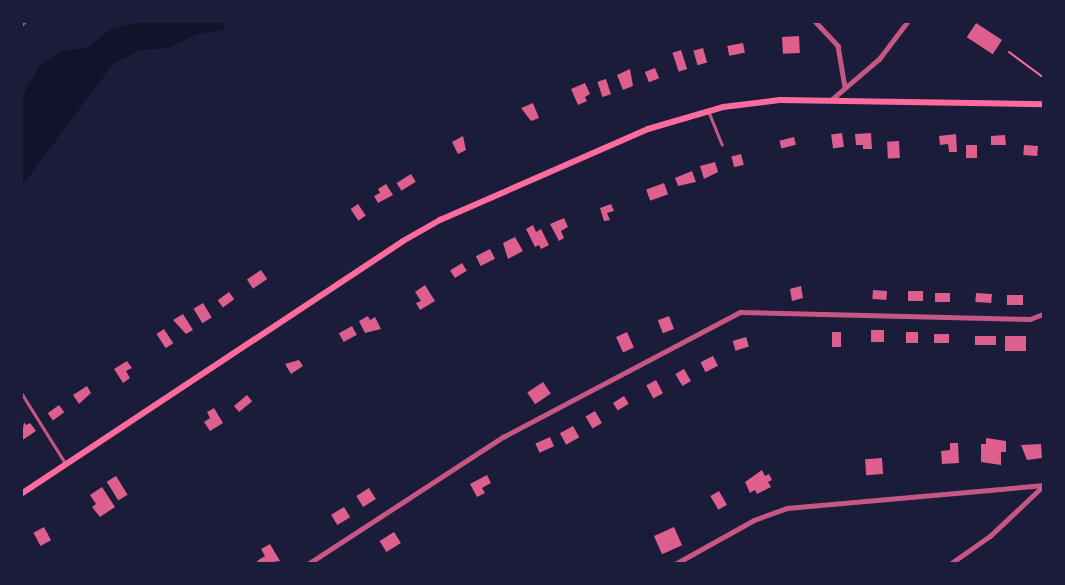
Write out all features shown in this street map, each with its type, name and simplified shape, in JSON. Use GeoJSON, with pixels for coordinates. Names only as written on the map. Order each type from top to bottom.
{"type":"FeatureCollection","features":[{"type":"Feature","properties":{"kind":"main road"},"geometry":{"type":"LineString","coordinates":[[21,494],[403,241],[440,220],[648,129],[709,111],[780,100],[1044,104]]}},
{"type":"Feature","properties":{"kind":"street"},"geometry":{"type":"LineString","coordinates":[[815,21],[838,46],[845,88]]}},
{"type":"Feature","properties":{"kind":"street"},"geometry":{"type":"LineString","coordinates":[[829,101],[879,59],[908,21]]}},
{"type":"Feature","properties":{"kind":"street"},"geometry":{"type":"LineString","coordinates":[[308,564],[503,437],[740,312],[1030,319],[1044,313]]}},
{"type":"Feature","properties":{"kind":"street"},"geometry":{"type":"LineString","coordinates":[[675,564],[754,520],[787,508],[1044,486]]}},
{"type":"Feature","properties":{"kind":"street"},"geometry":{"type":"LineString","coordinates":[[950,564],[990,536],[1044,486]]}},
{"type":"Feature","properties":{"kind":"lane"},"geometry":{"type":"LineString","coordinates":[[709,111],[722,145]]}},
{"type":"Feature","properties":{"kind":"lane"},"geometry":{"type":"LineString","coordinates":[[21,393],[66,464]]}},
{"type":"Feature","properties":{"kind":"path"},"geometry":{"type":"LineString","coordinates":[[1009,52],[1044,78]]}},
{"type":"Feature","properties":{"kind":"shaded area"},"geometry":{"type":"Polygon","coordinates":[[[139,21],[227,21],[223,30],[197,34],[168,48],[140,50],[113,64],[21,187],[21,98],[41,64],[63,51],[87,48],[110,30],[139,21]]]}},
{"type":"Feature","properties":{"kind":"building"},"geometry":{"type":"Polygon","coordinates":[[[976,23],[1002,40],[993,54],[967,37],[976,23]]]}},
{"type":"Feature","properties":{"kind":"building"},"geometry":{"type":"Polygon","coordinates":[[[799,36],[800,53],[783,54],[782,37],[799,36]]]}},
{"type":"Feature","properties":{"kind":"building"},"geometry":{"type":"Polygon","coordinates":[[[743,43],[745,53],[729,56],[727,46],[743,43]]]}},
{"type":"Feature","properties":{"kind":"building"},"geometry":{"type":"Polygon","coordinates":[[[703,48],[707,62],[698,65],[693,51],[703,48]]]}},
{"type":"Feature","properties":{"kind":"building"},"geometry":{"type":"Polygon","coordinates":[[[681,50],[687,69],[679,72],[672,53],[681,50]]]}},
{"type":"Feature","properties":{"kind":"building"},"geometry":{"type":"Polygon","coordinates":[[[655,68],[659,78],[649,82],[645,72],[655,68]]]}},
{"type":"Feature","properties":{"kind":"building"},"geometry":{"type":"Polygon","coordinates":[[[630,69],[633,86],[623,90],[617,75],[630,69]]]}},
{"type":"Feature","properties":{"kind":"building"},"geometry":{"type":"Polygon","coordinates":[[[606,79],[611,94],[602,97],[597,82],[606,79]]]}},
{"type":"Feature","properties":{"kind":"building"},"geometry":{"type":"Polygon","coordinates":[[[585,83],[590,94],[585,97],[587,101],[578,105],[571,89],[585,83]]]}},
{"type":"Feature","properties":{"kind":"building"},"geometry":{"type":"Polygon","coordinates":[[[533,103],[539,118],[531,121],[521,108],[533,103]]]}},
{"type":"Feature","properties":{"kind":"building"},"geometry":{"type":"Polygon","coordinates":[[[842,133],[844,147],[833,148],[831,135],[842,133]]]}},
{"type":"Feature","properties":{"kind":"building"},"geometry":{"type":"Polygon","coordinates":[[[871,133],[872,149],[863,149],[863,145],[856,145],[855,134],[871,133]]]}},
{"type":"Feature","properties":{"kind":"building"},"geometry":{"type":"Polygon","coordinates":[[[956,134],[957,152],[949,152],[948,144],[940,145],[939,136],[956,134]]]}},
{"type":"Feature","properties":{"kind":"building"},"geometry":{"type":"Polygon","coordinates":[[[1005,135],[1006,145],[991,145],[991,136],[1005,135]]]}},
{"type":"Feature","properties":{"kind":"building"},"geometry":{"type":"Polygon","coordinates":[[[463,136],[466,150],[458,154],[452,142],[463,136]]]}},
{"type":"Feature","properties":{"kind":"building"},"geometry":{"type":"Polygon","coordinates":[[[794,137],[796,145],[781,148],[779,141],[794,137]]]}},
{"type":"Feature","properties":{"kind":"building"},"geometry":{"type":"Polygon","coordinates":[[[899,141],[900,158],[888,159],[887,142],[899,141]]]}},
{"type":"Feature","properties":{"kind":"building"},"geometry":{"type":"Polygon","coordinates":[[[966,145],[977,145],[977,158],[966,158],[966,145]]]}},
{"type":"Feature","properties":{"kind":"building"},"geometry":{"type":"Polygon","coordinates":[[[1024,145],[1038,146],[1037,156],[1023,155],[1024,145]]]}},
{"type":"Feature","properties":{"kind":"building"},"geometry":{"type":"Polygon","coordinates":[[[741,154],[744,165],[734,167],[731,157],[741,154]]]}},
{"type":"Feature","properties":{"kind":"building"},"geometry":{"type":"Polygon","coordinates":[[[715,162],[718,172],[704,179],[700,166],[715,162]]]}},
{"type":"Feature","properties":{"kind":"building"},"geometry":{"type":"Polygon","coordinates":[[[692,171],[696,182],[678,186],[675,178],[692,171]]]}},
{"type":"Feature","properties":{"kind":"building"},"geometry":{"type":"Polygon","coordinates":[[[411,174],[416,182],[401,191],[397,183],[411,174]]]}},
{"type":"Feature","properties":{"kind":"building"},"geometry":{"type":"Polygon","coordinates":[[[664,183],[668,194],[650,201],[646,189],[664,183]]]}},
{"type":"Feature","properties":{"kind":"building"},"geometry":{"type":"Polygon","coordinates":[[[386,184],[393,195],[378,203],[374,196],[380,193],[378,189],[386,184]]]}},
{"type":"Feature","properties":{"kind":"building"},"geometry":{"type":"Polygon","coordinates":[[[358,204],[366,216],[358,221],[351,209],[358,204]]]}},
{"type":"Feature","properties":{"kind":"building"},"geometry":{"type":"Polygon","coordinates":[[[611,204],[614,211],[607,213],[610,220],[604,221],[600,208],[611,204]]]}},
{"type":"Feature","properties":{"kind":"building"},"geometry":{"type":"Polygon","coordinates":[[[564,218],[568,227],[561,231],[564,238],[559,241],[550,224],[564,218]]]}},
{"type":"Feature","properties":{"kind":"building"},"geometry":{"type":"Polygon","coordinates":[[[533,225],[536,232],[541,229],[549,245],[541,249],[539,245],[535,247],[526,229],[533,225]]]}},
{"type":"Feature","properties":{"kind":"building"},"geometry":{"type":"Polygon","coordinates":[[[515,237],[523,251],[508,259],[503,243],[515,237]]]}},
{"type":"Feature","properties":{"kind":"building"},"geometry":{"type":"Polygon","coordinates":[[[490,249],[495,259],[481,266],[476,256],[490,249]]]}},
{"type":"Feature","properties":{"kind":"building"},"geometry":{"type":"Polygon","coordinates":[[[462,263],[467,271],[455,278],[450,270],[462,263]]]}},
{"type":"Feature","properties":{"kind":"building"},"geometry":{"type":"Polygon","coordinates":[[[261,270],[267,279],[253,289],[247,280],[261,270]]]}},
{"type":"Feature","properties":{"kind":"building"},"geometry":{"type":"Polygon","coordinates":[[[425,285],[435,301],[420,310],[416,303],[421,301],[415,292],[425,285]]]}},
{"type":"Feature","properties":{"kind":"building"},"geometry":{"type":"Polygon","coordinates":[[[801,286],[803,298],[792,301],[790,289],[801,286]]]}},
{"type":"Feature","properties":{"kind":"building"},"geometry":{"type":"Polygon","coordinates":[[[873,290],[887,291],[886,300],[872,299],[873,290]]]}},
{"type":"Feature","properties":{"kind":"building"},"geometry":{"type":"Polygon","coordinates":[[[908,291],[923,291],[923,301],[908,301],[908,291]]]}},
{"type":"Feature","properties":{"kind":"building"},"geometry":{"type":"Polygon","coordinates":[[[229,292],[234,299],[223,308],[218,300],[229,292]]]}},
{"type":"Feature","properties":{"kind":"building"},"geometry":{"type":"Polygon","coordinates":[[[935,293],[950,293],[950,302],[935,302],[935,293]]]}},
{"type":"Feature","properties":{"kind":"building"},"geometry":{"type":"Polygon","coordinates":[[[976,293],[992,294],[991,303],[975,302],[976,293]]]}},
{"type":"Feature","properties":{"kind":"building"},"geometry":{"type":"Polygon","coordinates":[[[1007,295],[1023,295],[1023,305],[1007,305],[1007,295]]]}},
{"type":"Feature","properties":{"kind":"building"},"geometry":{"type":"Polygon","coordinates":[[[203,303],[212,318],[202,323],[194,309],[203,303]]]}},
{"type":"Feature","properties":{"kind":"building"},"geometry":{"type":"Polygon","coordinates":[[[183,314],[193,330],[186,334],[173,320],[183,314]]]}},
{"type":"Feature","properties":{"kind":"building"},"geometry":{"type":"Polygon","coordinates":[[[368,316],[370,320],[375,317],[381,329],[365,333],[359,321],[368,316]]]}},
{"type":"Feature","properties":{"kind":"building"},"geometry":{"type":"Polygon","coordinates":[[[669,316],[674,329],[663,333],[658,320],[669,316]]]}},
{"type":"Feature","properties":{"kind":"building"},"geometry":{"type":"Polygon","coordinates":[[[352,326],[357,335],[344,342],[339,333],[352,326]]]}},
{"type":"Feature","properties":{"kind":"building"},"geometry":{"type":"Polygon","coordinates":[[[164,329],[173,343],[166,348],[156,334],[164,329]]]}},
{"type":"Feature","properties":{"kind":"building"},"geometry":{"type":"Polygon","coordinates":[[[871,330],[884,330],[884,342],[871,342],[871,330]]]}},
{"type":"Feature","properties":{"kind":"building"},"geometry":{"type":"Polygon","coordinates":[[[627,332],[634,348],[623,352],[616,337],[627,332]]]}},
{"type":"Feature","properties":{"kind":"building"},"geometry":{"type":"Polygon","coordinates":[[[832,332],[841,332],[841,347],[832,347],[832,332]]]}},
{"type":"Feature","properties":{"kind":"building"},"geometry":{"type":"Polygon","coordinates":[[[906,332],[918,332],[918,343],[906,343],[906,332]]]}},
{"type":"Feature","properties":{"kind":"building"},"geometry":{"type":"Polygon","coordinates":[[[934,334],[949,334],[949,343],[934,343],[934,334]]]}},
{"type":"Feature","properties":{"kind":"building"},"geometry":{"type":"Polygon","coordinates":[[[975,336],[996,336],[996,345],[975,345],[975,336]]]}},
{"type":"Feature","properties":{"kind":"building"},"geometry":{"type":"Polygon","coordinates":[[[1005,336],[1026,336],[1026,351],[1005,351],[1005,336]]]}},
{"type":"Feature","properties":{"kind":"building"},"geometry":{"type":"Polygon","coordinates":[[[746,337],[749,347],[736,351],[733,341],[746,337]]]}},
{"type":"Feature","properties":{"kind":"building"},"geometry":{"type":"Polygon","coordinates":[[[713,356],[718,366],[706,372],[701,362],[713,356]]]}},
{"type":"Feature","properties":{"kind":"building"},"geometry":{"type":"Polygon","coordinates":[[[299,360],[303,366],[291,374],[285,364],[299,360]]]}},
{"type":"Feature","properties":{"kind":"building"},"geometry":{"type":"Polygon","coordinates":[[[127,361],[132,368],[126,371],[130,378],[123,383],[114,369],[127,361]]]}},
{"type":"Feature","properties":{"kind":"building"},"geometry":{"type":"Polygon","coordinates":[[[684,369],[691,381],[682,386],[675,374],[684,369]]]}},
{"type":"Feature","properties":{"kind":"building"},"geometry":{"type":"Polygon","coordinates":[[[656,380],[663,393],[653,398],[646,385],[656,380]]]}},
{"type":"Feature","properties":{"kind":"building"},"geometry":{"type":"Polygon","coordinates":[[[543,382],[551,394],[535,404],[527,393],[543,382]]]}},
{"type":"Feature","properties":{"kind":"building"},"geometry":{"type":"Polygon","coordinates":[[[87,386],[91,393],[79,404],[73,395],[87,386]]]}},
{"type":"Feature","properties":{"kind":"building"},"geometry":{"type":"Polygon","coordinates":[[[247,395],[252,401],[239,412],[234,406],[247,395]]]}},
{"type":"Feature","properties":{"kind":"building"},"geometry":{"type":"Polygon","coordinates":[[[624,396],[629,404],[618,411],[613,403],[624,396]]]}},
{"type":"Feature","properties":{"kind":"building"},"geometry":{"type":"Polygon","coordinates":[[[59,405],[64,412],[53,421],[48,413],[59,405]]]}},
{"type":"Feature","properties":{"kind":"building"},"geometry":{"type":"Polygon","coordinates":[[[214,408],[223,423],[210,431],[204,422],[210,418],[207,412],[214,408]]]}},
{"type":"Feature","properties":{"kind":"building"},"geometry":{"type":"Polygon","coordinates":[[[595,411],[602,423],[592,429],[585,416],[595,411]]]}},
{"type":"Feature","properties":{"kind":"building"},"geometry":{"type":"Polygon","coordinates":[[[24,422],[26,425],[30,423],[36,431],[21,441],[24,422]]]}},
{"type":"Feature","properties":{"kind":"building"},"geometry":{"type":"Polygon","coordinates":[[[573,426],[579,437],[566,445],[560,433],[573,426]]]}},
{"type":"Feature","properties":{"kind":"building"},"geometry":{"type":"Polygon","coordinates":[[[550,437],[554,446],[539,453],[535,444],[550,437]]]}},
{"type":"Feature","properties":{"kind":"building"},"geometry":{"type":"Polygon","coordinates":[[[986,438],[1006,441],[1006,452],[1001,452],[1001,465],[981,462],[981,444],[986,444],[986,438]]]}},
{"type":"Feature","properties":{"kind":"building"},"geometry":{"type":"Polygon","coordinates":[[[950,443],[958,443],[959,463],[942,464],[941,451],[950,450],[950,443]]]}},
{"type":"Feature","properties":{"kind":"building"},"geometry":{"type":"Polygon","coordinates":[[[1041,444],[1042,458],[1027,460],[1021,445],[1041,444]]]}},
{"type":"Feature","properties":{"kind":"building"},"geometry":{"type":"Polygon","coordinates":[[[882,458],[883,474],[866,475],[865,459],[882,458]]]}},
{"type":"Feature","properties":{"kind":"building"},"geometry":{"type":"Polygon","coordinates":[[[762,470],[765,476],[769,474],[772,480],[768,482],[771,487],[757,494],[755,490],[750,493],[745,482],[762,470]]]}},
{"type":"Feature","properties":{"kind":"building"},"geometry":{"type":"Polygon","coordinates":[[[487,475],[491,483],[482,488],[485,493],[477,497],[470,484],[487,475]]]}},
{"type":"Feature","properties":{"kind":"building"},"geometry":{"type":"Polygon","coordinates":[[[116,476],[128,495],[118,500],[107,482],[116,476]]]}},
{"type":"Feature","properties":{"kind":"building"},"geometry":{"type":"Polygon","coordinates":[[[102,487],[115,507],[100,517],[92,507],[96,504],[90,495],[102,487]]]}},
{"type":"Feature","properties":{"kind":"building"},"geometry":{"type":"Polygon","coordinates":[[[369,488],[376,499],[363,507],[356,496],[369,488]]]}},
{"type":"Feature","properties":{"kind":"building"},"geometry":{"type":"Polygon","coordinates":[[[719,491],[727,505],[718,510],[710,496],[719,491]]]}},
{"type":"Feature","properties":{"kind":"building"},"geometry":{"type":"Polygon","coordinates":[[[344,507],[350,517],[337,525],[331,515],[344,507]]]}},
{"type":"Feature","properties":{"kind":"building"},"geometry":{"type":"Polygon","coordinates":[[[44,527],[51,540],[40,546],[33,533],[44,527]]]}},
{"type":"Feature","properties":{"kind":"building"},"geometry":{"type":"Polygon","coordinates":[[[674,527],[682,545],[662,554],[654,536],[674,527]]]}},
{"type":"Feature","properties":{"kind":"building"},"geometry":{"type":"Polygon","coordinates":[[[394,532],[401,543],[386,552],[380,541],[394,532]]]}},
{"type":"Feature","properties":{"kind":"building"},"geometry":{"type":"Polygon","coordinates":[[[270,544],[280,561],[259,564],[257,561],[265,556],[261,549],[270,544]]]}}]}
